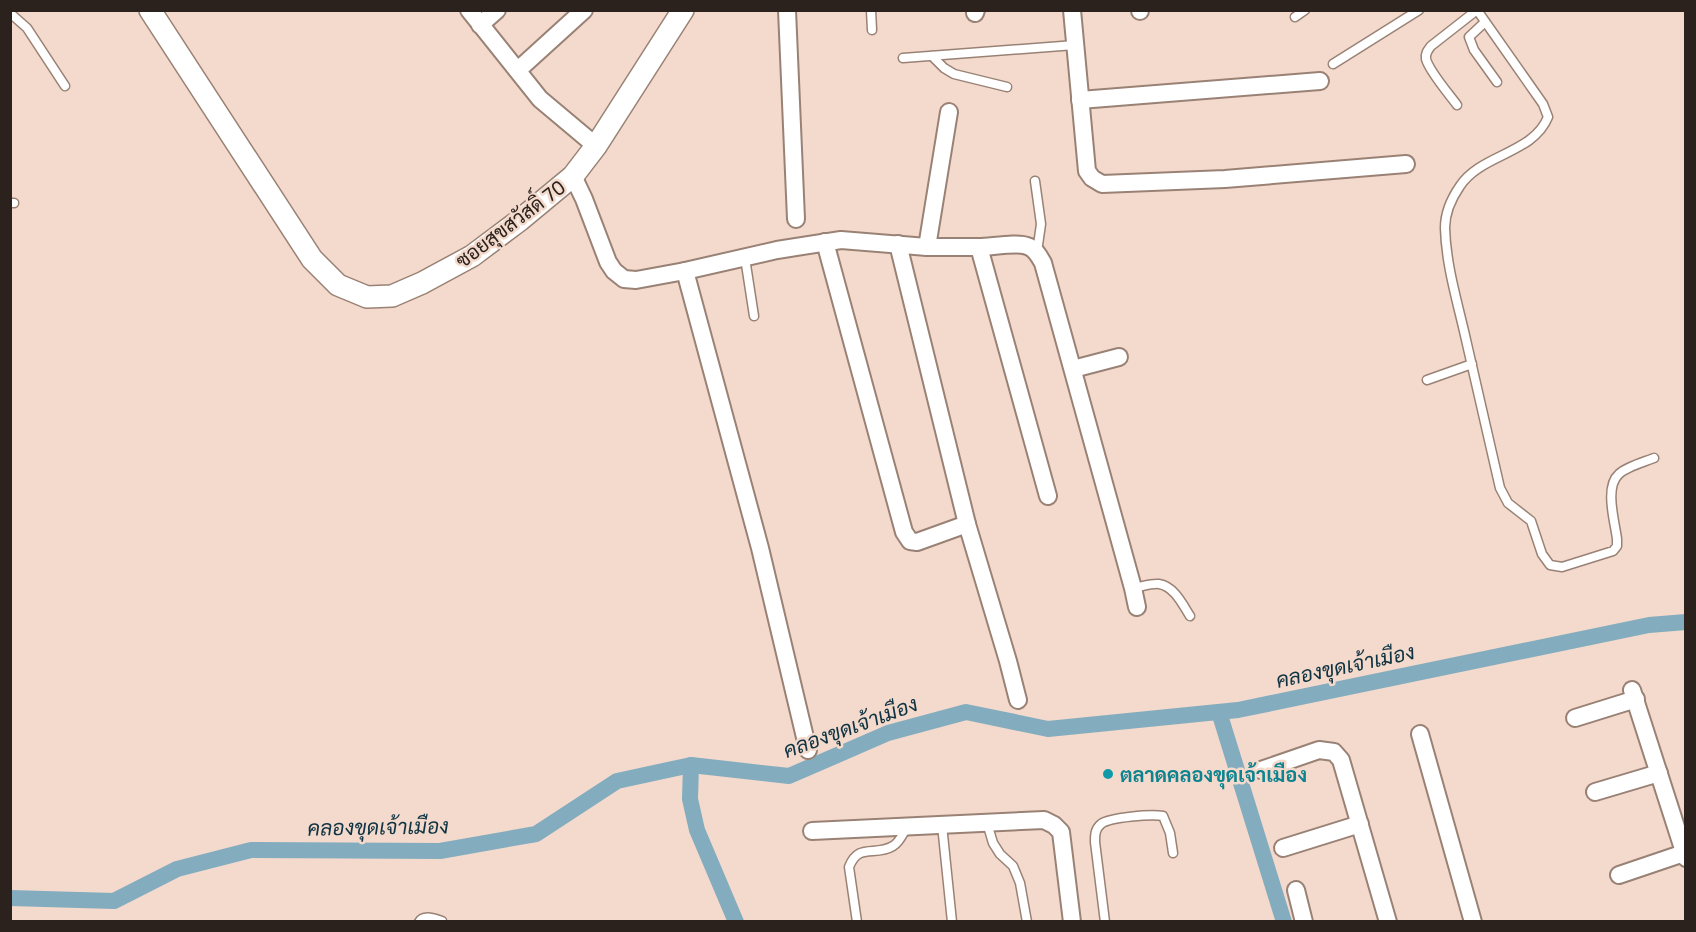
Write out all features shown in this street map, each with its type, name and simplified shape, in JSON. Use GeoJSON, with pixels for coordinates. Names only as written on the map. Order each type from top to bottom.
{"type":"FeatureCollection","features":[{"type":"Feature","properties":{"kind":"street","name":"ซอยสุขสวัสดิ์ 70"},"geometry":{"type":"LineString","coordinates":[[150,10],[312,259],[338,285],[367,297],[392,296],[472,256],[573,177],[596,146],[683,10]]}},
{"type":"Feature","properties":{"kind":"street"},"geometry":{"type":"LineString","coordinates":[[469,10],[540,99],[596,146]]}},
{"type":"Feature","properties":{"kind":"street"},"geometry":{"type":"LineString","coordinates":[[480,26],[497,10]]}},
{"type":"Feature","properties":{"kind":"street"},"geometry":{"type":"LineString","coordinates":[[518,69],[584,10]]}},
{"type":"Feature","properties":{"kind":"street"},"geometry":{"type":"LineString","coordinates":[[787,10],[796,219]]}},
{"type":"Feature","properties":{"kind":"street"},"geometry":{"type":"LineString","coordinates":[[1072,10],[1087,171],[1092,178],[1102,184],[1225,179],[1406,164]]}},
{"type":"Feature","properties":{"kind":"street"},"geometry":{"type":"LineString","coordinates":[[1080,100],[1320,81]]}},
{"type":"Feature","properties":{"kind":"street"},"geometry":{"type":"LineString","coordinates":[[927,247],[949,112]]}},
{"type":"Feature","properties":{"kind":"street"},"geometry":{"type":"LineString","coordinates":[[573,177],[608,262],[624,279],[636,280],[777,250],[841,240],[927,247],[1021,245],[1029,246],[1037,252],[1043,263],[1073,369],[1137,608]]}},
{"type":"Feature","properties":{"kind":"street"},"geometry":{"type":"LineString","coordinates":[[825,242],[904,532],[910,541],[917,542],[967,524]]}},
{"type":"Feature","properties":{"kind":"street"},"geometry":{"type":"LineString","coordinates":[[898,244],[967,524],[1018,700]]}},
{"type":"Feature","properties":{"kind":"street"},"geometry":{"type":"LineString","coordinates":[[979,247],[1048,496]]}},
{"type":"Feature","properties":{"kind":"street"},"geometry":{"type":"LineString","coordinates":[[685,271],[760,548],[808,750]]}},
{"type":"Feature","properties":{"kind":"street"},"geometry":{"type":"LineString","coordinates":[[1073,369],[1119,357]]}},
{"type":"Feature","properties":{"kind":"street"},"geometry":{"type":"LineString","coordinates":[[1575,718],[1634,694],[1685,856],[1619,875]]}},
{"type":"Feature","properties":{"kind":"street"},"geometry":{"type":"LineString","coordinates":[[1420,734],[1473,921]]}},
{"type":"Feature","properties":{"kind":"street"},"geometry":{"type":"LineString","coordinates":[[1261,770],[1319,750],[1334,752],[1341,760],[1388,921]]}},
{"type":"Feature","properties":{"kind":"street"},"geometry":{"type":"LineString","coordinates":[[1595,792],[1659,773]]}},
{"type":"Feature","properties":{"kind":"street"},"geometry":{"type":"LineString","coordinates":[[812,831],[1044,820],[1061,832],[1072,921]]}},
{"type":"Feature","properties":{"kind":"street"},"geometry":{"type":"LineString","coordinates":[[1283,848],[1360,824]]}},
{"type":"Feature","properties":{"kind":"street"},"geometry":{"type":"LineString","coordinates":[[1296,890],[1304,921]]}},
{"type":"Feature","properties":{"kind":"lane"},"geometry":{"type":"LineString","coordinates":[[871,10],[872,30]]}},
{"type":"Feature","properties":{"kind":"lane"},"geometry":{"type":"LineString","coordinates":[[1295,17],[1305,10]]}},
{"type":"Feature","properties":{"kind":"lane"},"geometry":{"type":"LineString","coordinates":[[1333,64],[1419,10]]}},
{"type":"Feature","properties":{"kind":"lane"},"geometry":{"type":"LineString","coordinates":[[1457,105],[1426,60],[1426,52],[1477,10],[1543,104],[1548,117],[1543,128],[1533,138],[1495,158],[1466,177],[1450,201],[1445,226],[1449,266],[1500,488],[1508,503],[1532,521],[1542,554],[1550,565],[1562,567],[1613,551],[1617,546],[1610,491],[1613,482],[1619,473],[1654,458]]}},
{"type":"Feature","properties":{"kind":"lane"},"geometry":{"type":"LineString","coordinates":[[10,13],[27,28],[65,86]]}},
{"type":"Feature","properties":{"kind":"lane"},"geometry":{"type":"LineString","coordinates":[[1485,22],[1469,37],[1474,51],[1497,82]]}},
{"type":"Feature","properties":{"kind":"lane"},"geometry":{"type":"LineString","coordinates":[[903,58],[1075,45]]}},
{"type":"Feature","properties":{"kind":"lane"},"geometry":{"type":"LineString","coordinates":[[932,56],[954,74],[1007,87]]}},
{"type":"Feature","properties":{"kind":"lane"},"geometry":{"type":"LineString","coordinates":[[1035,180],[1041,224],[1037,252]]}},
{"type":"Feature","properties":{"kind":"lane"},"geometry":{"type":"LineString","coordinates":[[745,258],[753,316]]}},
{"type":"Feature","properties":{"kind":"lane"},"geometry":{"type":"LineString","coordinates":[[1427,380],[1472,364]]}},
{"type":"Feature","properties":{"kind":"lane"},"geometry":{"type":"LineString","coordinates":[[1133,588],[1159,584],[1176,595],[1190,616]]}},
{"type":"Feature","properties":{"kind":"lane"},"geometry":{"type":"LineString","coordinates":[[1105,921],[1095,842],[1095,831],[1099,825],[1106,821],[1123,818],[1163,816],[1170,833],[1173,853]]}},
{"type":"Feature","properties":{"kind":"lane"},"geometry":{"type":"LineString","coordinates":[[987,823],[993,843],[1000,854],[1013,866],[1020,883],[1027,921]]}},
{"type":"Feature","properties":{"kind":"lane"},"geometry":{"type":"LineString","coordinates":[[942,825],[952,921]]}},
{"type":"Feature","properties":{"kind":"lane"},"geometry":{"type":"LineString","coordinates":[[857,921],[849,867],[852,858],[859,852],[890,848],[896,845],[907,827]]}},
{"type":"Feature","properties":{"kind":"lane"},"geometry":{"type":"LineString","coordinates":[[419,921],[426,917],[442,921]]}},
{"type":"Feature","properties":{"kind":"waterway","name":"คลองขุดเจ้าเมือง"},"geometry":{"type":"LineString","coordinates":[[10,898],[114,901],[177,869],[251,850],[440,851],[536,834],[617,781],[691,765],[789,776],[888,733],[966,712],[1048,729],[1238,710],[1649,625],[1686,622]]}},
{"type":"Feature","properties":{"kind":"waterway"},"geometry":{"type":"LineString","coordinates":[[1219,712],[1284,922]]}},
{"type":"Feature","properties":{"kind":"waterway"},"geometry":{"type":"LineString","coordinates":[[691,765],[690,799],[697,830],[736,922]]}},
{"type":"Feature","properties":{"kind":"place","name":"ตลาดคลองขุดเจ้าเมือง"},"geometry":{"type":"Point","coordinates":[1108,774]}}]}
